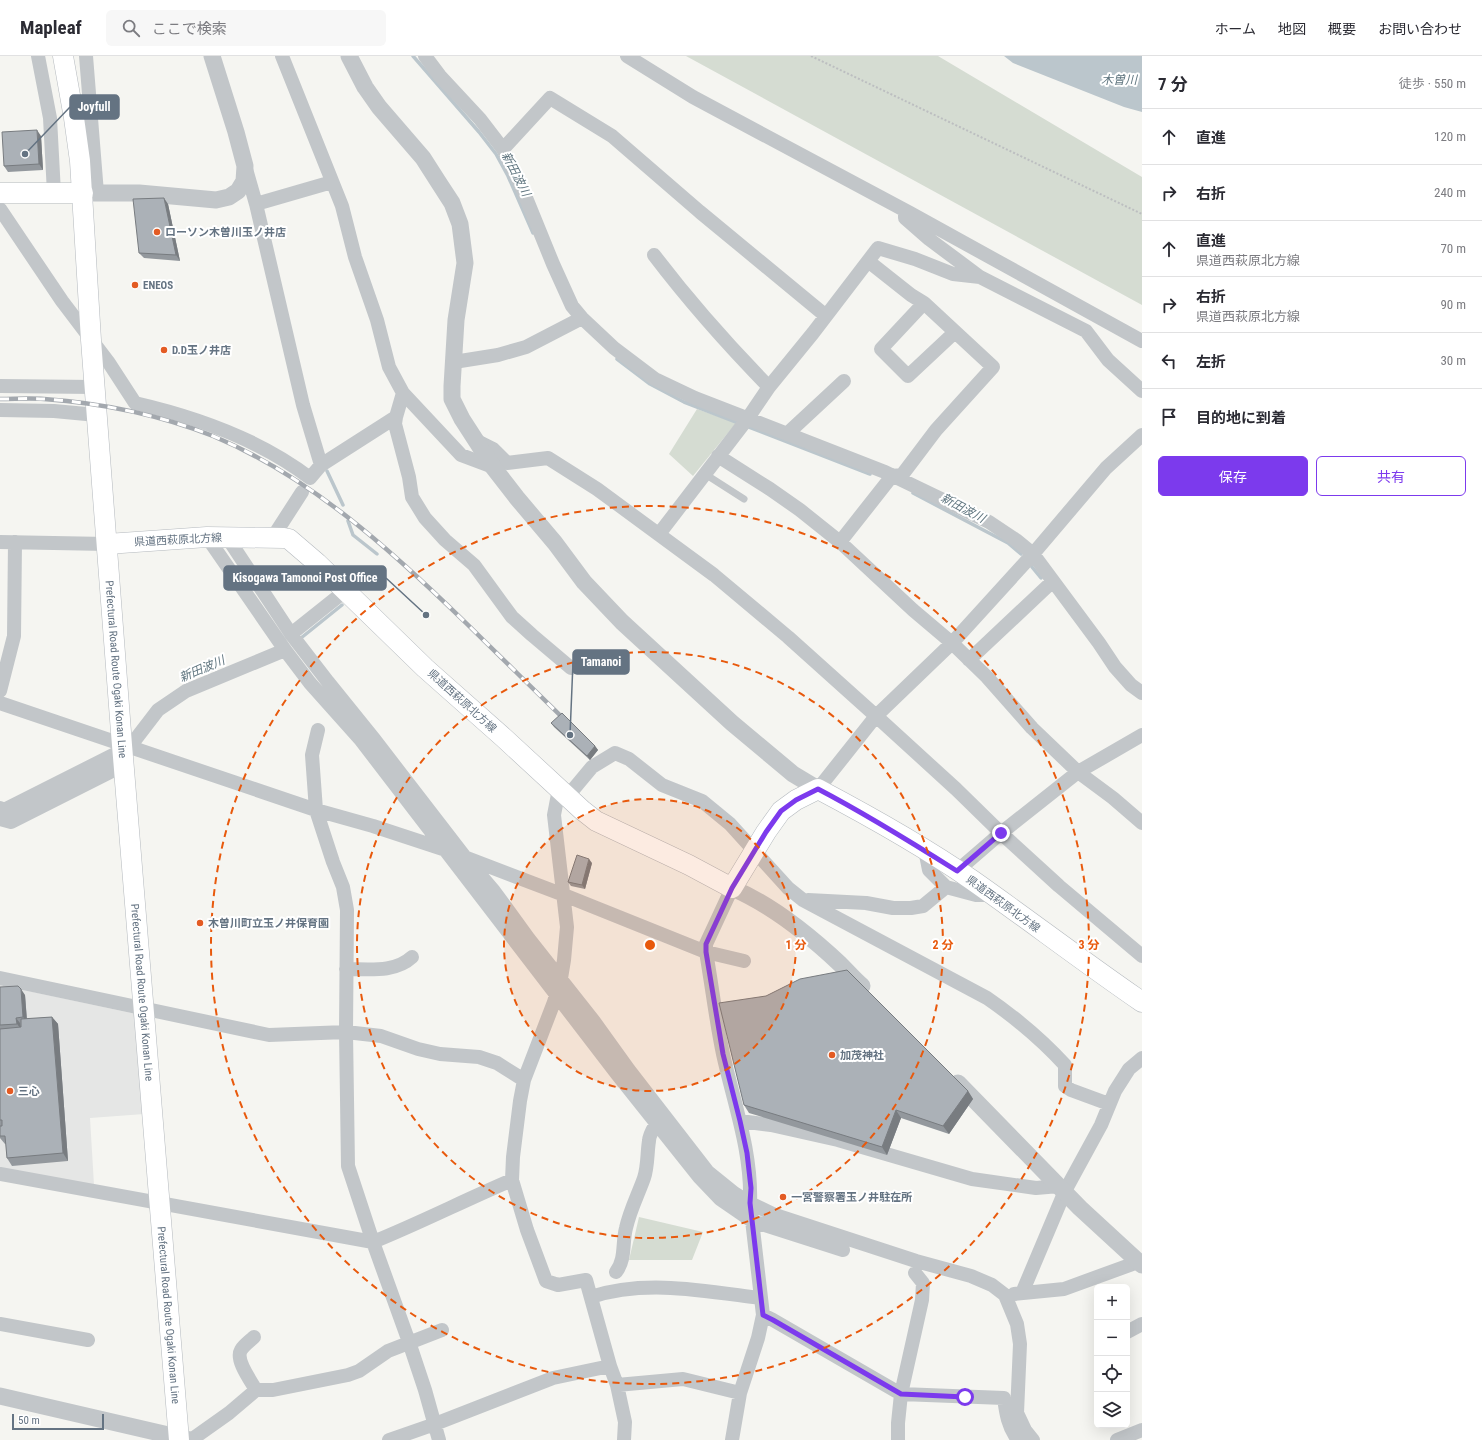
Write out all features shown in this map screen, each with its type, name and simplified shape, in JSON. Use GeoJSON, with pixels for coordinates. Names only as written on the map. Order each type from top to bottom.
{"type":"FeatureCollection","features":[{"type":"Feature","properties":{"kind":"main road"},"geometry":{"type":"LineString","coordinates":[[63,56],[80,161],[90,193],[91,340],[107,544]]}},
{"type":"Feature","properties":{"kind":"main road"},"geometry":{"type":"LineString","coordinates":[[0,193],[90,193]]}},
{"type":"Feature","properties":{"kind":"main road","name":"県道西萩原北方線"},"geometry":{"type":"LineString","coordinates":[[107,544],[207,537],[273,537],[284,538],[293,542],[425,668],[596,821],[689,865],[732,888]]}},
{"type":"Feature","properties":{"kind":"main road","name":"Prefectural Road Route Ogaki Konan Line"},"geometry":{"type":"LineString","coordinates":[[107,544],[126,753],[144,1007],[160,1202],[185,1439]]}},
{"type":"Feature","properties":{"kind":"main road"},"geometry":{"type":"LineString","coordinates":[[732,888],[754,850],[781,811],[796,800],[818,789]]}},
{"type":"Feature","properties":{"kind":"main road","name":"県道西萩原北方線"},"geometry":{"type":"LineString","coordinates":[[818,789],[859,811],[925,850],[957,871],[1142,1002]]}},
{"type":"Feature","properties":{"kind":"street"},"geometry":{"type":"LineString","coordinates":[[38,56],[50,118],[54,193]]}},
{"type":"Feature","properties":{"kind":"street"},"geometry":{"type":"LineString","coordinates":[[86,56],[90,193],[139,193],[216,200],[229,197],[238,191],[244,181],[245,166]]}},
{"type":"Feature","properties":{"kind":"street"},"geometry":{"type":"LineString","coordinates":[[212,56],[236,132],[256,204],[303,405],[320,465]]}},
{"type":"Feature","properties":{"kind":"street"},"geometry":{"type":"LineString","coordinates":[[282,56],[342,206],[355,258],[376,320],[389,367],[403,393],[461,455],[493,468]]}},
{"type":"Feature","properties":{"kind":"street"},"geometry":{"type":"LineString","coordinates":[[349,56],[365,87],[379,107],[423,158],[440,182],[452,203],[460,224],[465,263],[456,320],[452,399],[462,419],[493,468],[584,582],[622,622],[737,728],[793,774],[818,789],[876,716],[952,643],[1033,554],[1106,468],[1142,435]]}},
{"type":"Feature","properties":{"kind":"street"},"geometry":{"type":"LineString","coordinates":[[425,56],[440,76],[480,119],[503,150],[522,188],[572,306],[582,318],[614,348],[655,379],[695,398],[885,472],[989,522],[1016,540],[1033,554],[1115,667],[1131,685],[1142,693]]}},
{"type":"Feature","properties":{"kind":"street"},"geometry":{"type":"LineString","coordinates":[[627,56],[693,97],[903,209],[1142,341]]}},
{"type":"Feature","properties":{"kind":"street"},"geometry":{"type":"LineString","coordinates":[[503,150],[550,98],[612,136],[700,212],[826,316]]}},
{"type":"Feature","properties":{"kind":"street"},"geometry":{"type":"LineString","coordinates":[[256,204],[332,182]]}},
{"type":"Feature","properties":{"kind":"street"},"geometry":{"type":"LineString","coordinates":[[0,209],[62,301],[109,363],[134,403],[183,415],[259,445],[292,464],[310,478],[320,465],[396,417]]}},
{"type":"Feature","properties":{"kind":"street"},"geometry":{"type":"LineString","coordinates":[[903,209],[905,218],[980,277],[1086,332],[1108,360],[1142,392]]}},
{"type":"Feature","properties":{"kind":"street"},"geometry":{"type":"LineString","coordinates":[[659,534],[748,418],[769,387],[878,248],[915,259],[953,274],[980,277]]}},
{"type":"Feature","properties":{"kind":"street"},"geometry":{"type":"LineString","coordinates":[[654,255],[738,356],[769,387]]}},
{"type":"Feature","properties":{"kind":"street"},"geometry":{"type":"LineString","coordinates":[[840,542],[892,476],[902,475],[936,430],[993,368],[924,303],[911,295],[868,261]]}},
{"type":"Feature","properties":{"kind":"street"},"geometry":{"type":"LineString","coordinates":[[924,303],[881,349],[908,376],[955,332]]}},
{"type":"Feature","properties":{"kind":"street"},"geometry":{"type":"LineString","coordinates":[[454,362],[498,355],[526,347],[582,318]]}},
{"type":"Feature","properties":{"kind":"street"},"geometry":{"type":"LineString","coordinates":[[788,433],[844,381]]}},
{"type":"Feature","properties":{"kind":"street"},"geometry":{"type":"LineString","coordinates":[[0,386],[94,387]]}},
{"type":"Feature","properties":{"kind":"street"},"geometry":{"type":"LineString","coordinates":[[403,393],[395,424],[409,477],[412,497],[425,518],[445,540],[474,565],[512,617],[532,636],[571,668]]}},
{"type":"Feature","properties":{"kind":"street"},"geometry":{"type":"LineString","coordinates":[[0,410],[54,411],[97,415]]}},
{"type":"Feature","properties":{"kind":"street"},"geometry":{"type":"LineString","coordinates":[[477,441],[493,449],[507,463],[548,458],[597,489],[714,575],[788,637],[876,716],[1059,886],[1142,956]]}},
{"type":"Feature","properties":{"kind":"street"},"geometry":{"type":"LineString","coordinates":[[718,456],[794,506],[840,542],[913,610],[952,643],[987,677],[1032,728],[1078,772],[1113,798],[1142,823]]}},
{"type":"Feature","properties":{"kind":"street"},"geometry":{"type":"LineString","coordinates":[[273,537],[302,492]]}},
{"type":"Feature","properties":{"kind":"street"},"geometry":{"type":"LineString","coordinates":[[207,537],[285,650],[310,683],[360,739],[520,949],[699,1177],[720,1199],[752,1220],[843,1250]]}},
{"type":"Feature","properties":{"kind":"street"},"geometry":{"type":"LineString","coordinates":[[227,537],[291,634],[465,857],[494,891],[708,1172],[734,1193],[750,1203],[775,1215],[916,1261],[971,1276],[992,1285],[1005,1295],[1017,1324],[1020,1344],[1017,1413],[1025,1430],[1033,1440]]}},
{"type":"Feature","properties":{"kind":"street"},"geometry":{"type":"LineString","coordinates":[[0,542],[107,544]]}},
{"type":"Feature","properties":{"kind":"street"},"geometry":{"type":"LineString","coordinates":[[0,691],[14,636],[16,542]]}},
{"type":"Feature","properties":{"kind":"street"},"geometry":{"type":"LineString","coordinates":[[969,660],[1053,581]]}},
{"type":"Feature","properties":{"kind":"street"},"geometry":{"type":"LineString","coordinates":[[291,634],[345,591]]}},
{"type":"Feature","properties":{"kind":"street"},"geometry":{"type":"LineString","coordinates":[[0,819],[11,822],[116,769],[135,740],[158,710],[186,690],[285,650]]}},
{"type":"Feature","properties":{"kind":"street"},"geometry":{"type":"LineString","coordinates":[[0,704],[126,753],[373,826],[465,857],[706,952],[744,961]]}},
{"type":"Feature","properties":{"kind":"street"},"geometry":{"type":"LineString","coordinates":[[318,730],[312,755],[316,810],[343,887],[347,910],[346,1032],[348,1166],[373,1242],[409,1342],[439,1440]]}},
{"type":"Feature","properties":{"kind":"street"},"geometry":{"type":"LineString","coordinates":[[957,871],[1001,833],[1078,772],[1142,735]]}},
{"type":"Feature","properties":{"kind":"street"},"geometry":{"type":"LineString","coordinates":[[0,808],[4,810],[126,753]]}},
{"type":"Feature","properties":{"kind":"street"},"geometry":{"type":"LineString","coordinates":[[624,1440],[625,1422],[617,1385],[610,1366],[586,1280],[558,1285],[546,1281],[527,1230],[512,1180],[513,1157],[524,1080],[561,978],[568,927],[554,815],[563,793],[592,767],[615,753],[629,759],[662,785],[702,801],[730,824],[788,888],[803,900],[987,998],[1012,1015],[1052,1050],[1065,1066],[1065,1086],[1071,1090],[1109,1104]]}},
{"type":"Feature","properties":{"kind":"street"},"geometry":{"type":"LineString","coordinates":[[925,850],[930,870],[946,887],[976,896],[992,895]]}},
{"type":"Feature","properties":{"kind":"street"},"geometry":{"type":"LineString","coordinates":[[803,900],[866,903],[894,908],[911,908],[923,906],[946,887]]}},
{"type":"Feature","properties":{"kind":"street"},"geometry":{"type":"LineString","coordinates":[[732,1440],[740,1393],[758,1338],[763,1315],[750,1203],[751,1188],[747,1153],[723,1054],[706,952],[706,944],[732,888],[751,896],[782,916],[841,964],[872,995]]}},
{"type":"Feature","properties":{"kind":"street"},"geometry":{"type":"LineString","coordinates":[[346,969],[393,968],[407,962],[412,957]]}},
{"type":"Feature","properties":{"kind":"street"},"geometry":{"type":"LineString","coordinates":[[0,978],[144,1007],[269,1035],[346,1032],[381,1036],[418,1049],[440,1054],[479,1057],[497,1063],[524,1080]]}},
{"type":"Feature","properties":{"kind":"street"},"geometry":{"type":"LineString","coordinates":[[1022,1293],[1062,1189],[1101,1125],[1115,1092],[1129,1069],[1142,1058]]}},
{"type":"Feature","properties":{"kind":"street"},"geometry":{"type":"LineString","coordinates":[[948,1074],[1080,1208],[1140,1264],[1064,1289],[1005,1295]]}},
{"type":"Feature","properties":{"kind":"street"},"geometry":{"type":"LineString","coordinates":[[740,1121],[771,1125],[838,1140],[972,1179],[1036,1188],[1062,1189]]}},
{"type":"Feature","properties":{"kind":"street"},"geometry":{"type":"LineString","coordinates":[[616,1272],[619,1268],[624,1253],[625,1230],[629,1214],[644,1177],[649,1139],[656,1124]]}},
{"type":"Feature","properties":{"kind":"street"},"geometry":{"type":"LineString","coordinates":[[0,1174],[373,1242],[406,1229],[512,1180]]}},
{"type":"Feature","properties":{"kind":"street"},"geometry":{"type":"LineString","coordinates":[[898,1440],[901,1394],[922,1300],[923,1283],[915,1273]]}},
{"type":"Feature","properties":{"kind":"street"},"geometry":{"type":"LineString","coordinates":[[591,1297],[602,1293],[642,1288],[680,1289],[760,1298]]}},
{"type":"Feature","properties":{"kind":"street"},"geometry":{"type":"LineString","coordinates":[[763,1315],[901,1394],[1004,1398],[1007,1419],[1013,1434],[1018,1440]]}},
{"type":"Feature","properties":{"kind":"street"},"geometry":{"type":"LineString","coordinates":[[0,1324],[88,1340]]}},
{"type":"Feature","properties":{"kind":"street"},"geometry":{"type":"LineString","coordinates":[[1130,1330],[1142,1324]]}},
{"type":"Feature","properties":{"kind":"street"},"geometry":{"type":"LineString","coordinates":[[0,1396],[185,1439],[229,1414],[256,1390],[273,1390],[348,1375],[359,1371],[388,1351],[442,1330]]}},
{"type":"Feature","properties":{"kind":"street"},"geometry":{"type":"LineString","coordinates":[[254,1337],[240,1351],[239,1359],[256,1390]]}},
{"type":"Feature","properties":{"kind":"street"},"geometry":{"type":"LineString","coordinates":[[389,1440],[435,1424],[553,1378],[610,1366]]}},
{"type":"Feature","properties":{"kind":"street"},"geometry":{"type":"LineString","coordinates":[[617,1385],[683,1380],[740,1393]]}},
{"type":"Feature","properties":{"kind":"street"},"geometry":{"type":"LineString","coordinates":[[1117,1440],[1142,1430]]}},
{"type":"Feature","properties":{"kind":"lane"},"geometry":{"type":"LineString","coordinates":[[705,474],[744,499]]}},
{"type":"Feature","properties":{"kind":"path"},"geometry":{"type":"LineString","coordinates":[[811,56],[1142,214]]}},
{"type":"Feature","properties":{"kind":"shaded area"},"geometry":{"type":"Polygon","coordinates":[[[686,56],[938,56],[1142,177],[1142,305],[686,56]]]}},
{"type":"Feature","properties":{"kind":"shaded area"},"geometry":{"type":"Polygon","coordinates":[[[697,409],[736,423],[693,476],[669,454],[697,409]]]}},
{"type":"Feature","properties":{"kind":"shaded area"},"geometry":{"type":"Polygon","coordinates":[[[0,985],[136,1014],[144,1114],[90,1118],[94,1185],[0,1169],[0,985]]]}},
{"type":"Feature","properties":{"kind":"shaded area"},"geometry":{"type":"Polygon","coordinates":[[[639,1217],[703,1232],[692,1260],[629,1260],[639,1217]]]}},
{"type":"Feature","properties":{"kind":"water","name":"木曽川"},"geometry":{"type":"Polygon","coordinates":[[[1004,56],[1142,56],[1142,112],[1124,107],[1013,63],[1004,56]]]}},
{"type":"Feature","properties":{"kind":"building"},"geometry":{"type":"Polygon","coordinates":[[[37,130],[39,164],[4,166],[2,132],[37,130]]]}},
{"type":"Feature","properties":{"kind":"building","name":"ローソン木曽川玉ノ井店"},"geometry":{"type":"Polygon","coordinates":[[[164,198],[176,255],[139,253],[133,199],[164,198]]]}},
{"type":"Feature","properties":{"kind":"building"},"geometry":{"type":"Polygon","coordinates":[[[562,713],[595,746],[587,756],[551,723],[562,713]]]}},
{"type":"Feature","properties":{"kind":"building"},"geometry":{"type":"Polygon","coordinates":[[[577,855],[589,859],[582,885],[568,882],[577,855]]]}},
{"type":"Feature","properties":{"kind":"building","name":"加茂神社"},"geometry":{"type":"Polygon","coordinates":[[[847,970],[968,1091],[943,1126],[896,1110],[882,1147],[744,1105],[719,1003],[766,996],[800,979],[847,970]]]}},
{"type":"Feature","properties":{"kind":"building"},"geometry":{"type":"Polygon","coordinates":[[[18,986],[21,989],[23,1017],[16,1018],[17,1024],[0,1025],[0,987],[18,986]]]}},
{"type":"Feature","properties":{"kind":"building"},"geometry":{"type":"Polygon","coordinates":[[[52,1017],[63,1153],[7,1158],[5,1136],[0,1136],[0,1126],[2,1126],[2,1120],[0,1120],[0,1029],[21,1027],[21,1019],[52,1017]]]}},
{"type":"Feature","properties":{"kind":"waterway","name":"新田波川"},"geometry":{"type":"LineString","coordinates":[[413,56],[479,132],[496,154],[508,176],[533,233]]}},
{"type":"Feature","properties":{"kind":"waterway","name":"新田波川"},"geometry":{"type":"LineString","coordinates":[[617,359],[650,384],[684,402],[736,422]]}},
{"type":"Feature","properties":{"kind":"waterway","name":"新田波川"},"geometry":{"type":"LineString","coordinates":[[749,427],[870,474]]}},
{"type":"Feature","properties":{"kind":"waterway","name":"新田波川"},"geometry":{"type":"LineString","coordinates":[[327,471],[343,505]]}},
{"type":"Feature","properties":{"kind":"waterway","name":"新田波川"},"geometry":{"type":"LineString","coordinates":[[913,493],[1008,543],[1021,554]]}},
{"type":"Feature","properties":{"kind":"waterway","name":"新田波川"},"geometry":{"type":"LineString","coordinates":[[348,521],[353,535],[377,554]]}},
{"type":"Feature","properties":{"kind":"waterway","name":"新田波川"},"geometry":{"type":"LineString","coordinates":[[1032,567],[1041,578]]}},
{"type":"Feature","properties":{"kind":"waterway","name":"新田波川"},"geometry":{"type":"LineString","coordinates":[[301,638],[342,605]]}},
{"type":"Feature","properties":{"kind":"railway"},"geometry":{"type":"LineString","coordinates":[[0,399],[65,401],[109,407],[151,416],[213,436],[249,453],[283,472],[348,518],[409,569],[568,723]]}},
{"type":"Feature","properties":{"kind":"place","name":"Joyfull"},"geometry":{"type":"Point","coordinates":[25,154]}},
{"type":"Feature","properties":{"kind":"place","name":"ローソン木曽川玉ノ井店"},"geometry":{"type":"Point","coordinates":[157,232]}},
{"type":"Feature","properties":{"kind":"place","name":"ENEOS"},"geometry":{"type":"Point","coordinates":[135,285]}},
{"type":"Feature","properties":{"kind":"place","name":"D.D玉ノ井店"},"geometry":{"type":"Point","coordinates":[164,350]}},
{"type":"Feature","properties":{"kind":"place","name":"Kisogawa Tamonoi Post Office"},"geometry":{"type":"Point","coordinates":[426,615]}},
{"type":"Feature","properties":{"kind":"place","name":"Tamanoi"},"geometry":{"type":"Point","coordinates":[570,735]}},
{"type":"Feature","properties":{"kind":"place","name":"木曽川町立玉ノ井保育園"},"geometry":{"type":"Point","coordinates":[200,923]}},
{"type":"Feature","properties":{"kind":"place","name":"加茂神社"},"geometry":{"type":"Point","coordinates":[832,1055]}},
{"type":"Feature","properties":{"kind":"place","name":"三心"},"geometry":{"type":"Point","coordinates":[10,1091]}},
{"type":"Feature","properties":{"kind":"place","name":"一宮警察署玉ノ井駐在所"},"geometry":{"type":"Point","coordinates":[783,1197]}},
{"type":"Feature","properties":{"kind":"route"},"geometry":{"type":"LineString","coordinates":[[965,1397],[901,1394],[763,1315],[750,1203],[751,1188],[747,1153],[723,1054],[706,952],[706,944],[732,888],[766,832],[781,811],[796,800],[818,789],[910,841],[957,871],[1001,833]]}}]}
